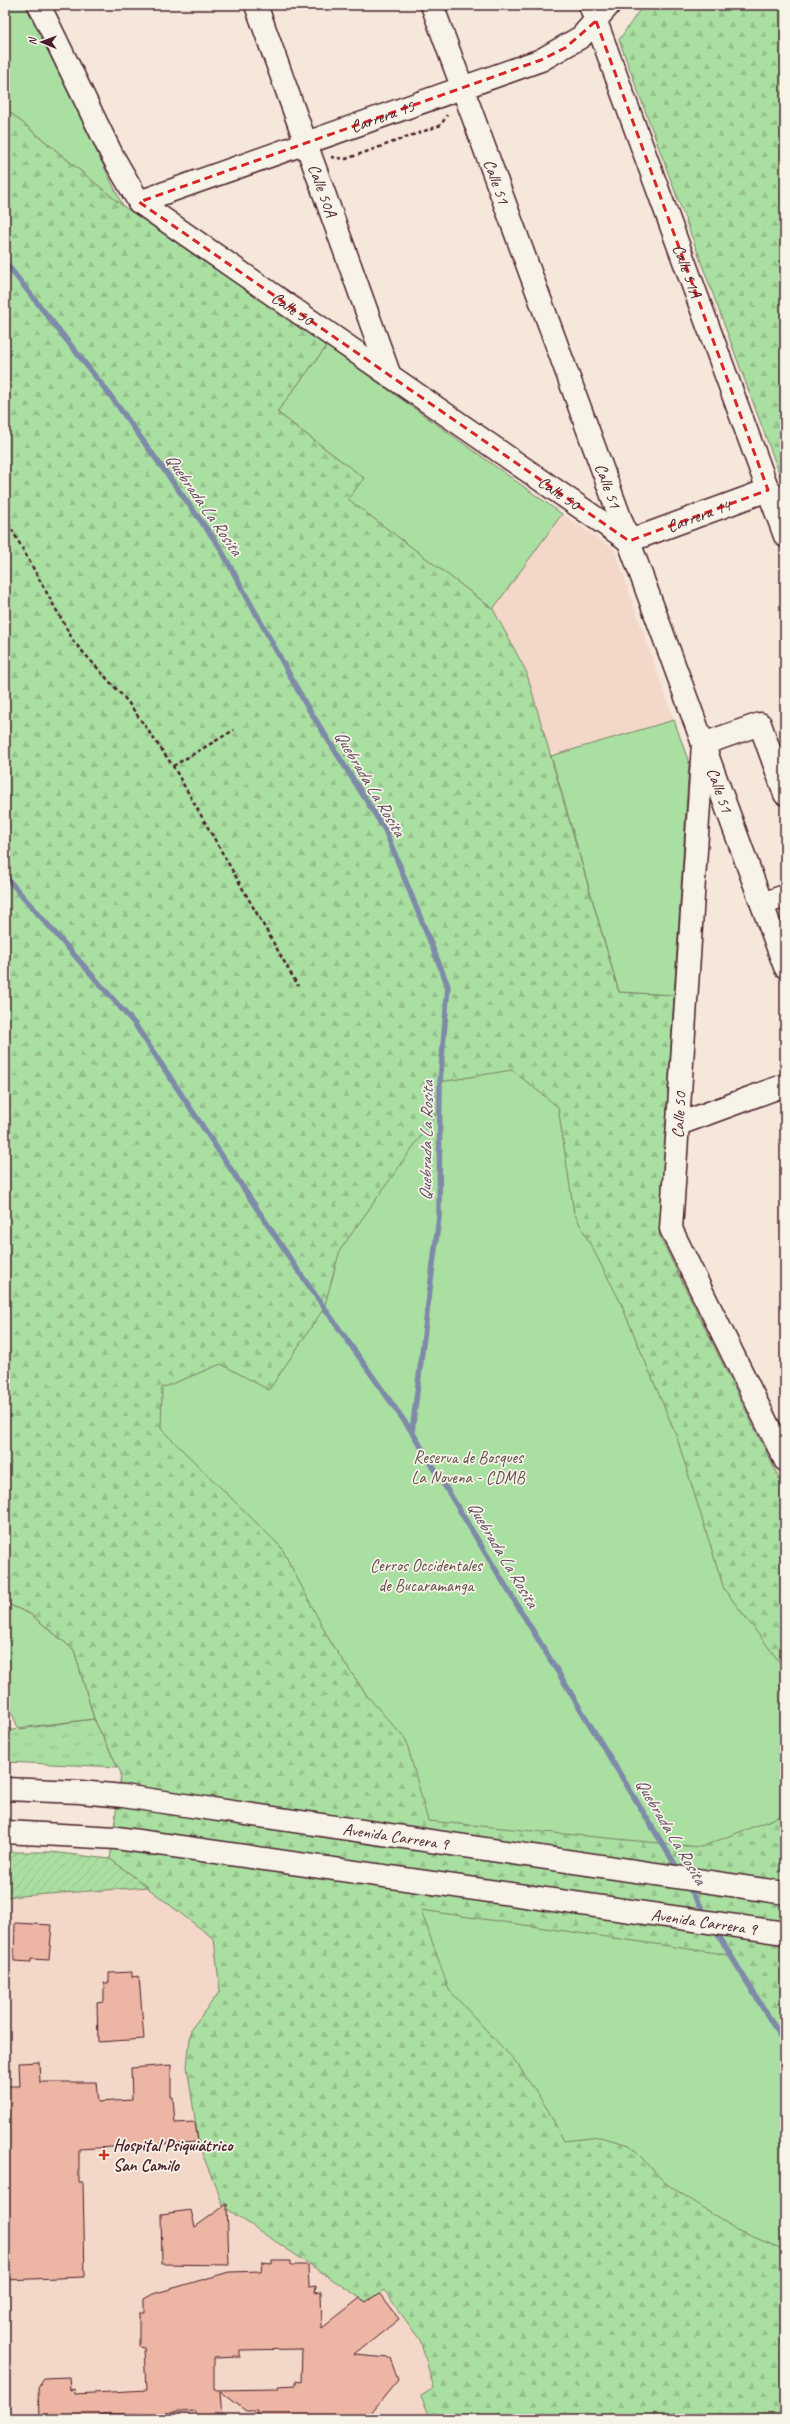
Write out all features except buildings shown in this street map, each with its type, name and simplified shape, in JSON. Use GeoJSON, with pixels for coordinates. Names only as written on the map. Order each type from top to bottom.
{"type":"FeatureCollection","features":[{"type":"Feature","properties":{"kind":"street","name":"Calle 50"},"geometry":{"type":"LineString","coordinates":[[39,5],[112,156],[139,202],[628,541]]}},
{"type":"Feature","properties":{"kind":"street","name":"Calle 50A"},"geometry":{"type":"LineString","coordinates":[[256,5],[390,376]]}},
{"type":"Feature","properties":{"kind":"street","name":"Calle 51"},"geometry":{"type":"LineString","coordinates":[[432,5],[785,967]]}},
{"type":"Feature","properties":{"kind":"street","name":"Carrera 15"},"geometry":{"type":"LineString","coordinates":[[139,202],[541,60],[565,48],[599,10]]}},
{"type":"Feature","properties":{"kind":"street","name":"Calle 51A"},"geometry":{"type":"LineString","coordinates":[[599,10],[777,497],[785,536]]}},
{"type":"Feature","properties":{"kind":"street","name":"Carrera 14"},"geometry":{"type":"LineString","coordinates":[[628,541],[777,497]]}},
{"type":"Feature","properties":{"kind":"street"},"geometry":{"type":"LineString","coordinates":[[703,744],[760,724],[785,794]]}},
{"type":"Feature","properties":{"kind":"street","name":"Calle 50"},"geometry":{"type":"LineString","coordinates":[[703,744],[671,1229],[785,1460]]}},
{"type":"Feature","properties":{"kind":"street"},"geometry":{"type":"LineString","coordinates":[[762,904],[785,896]]}},
{"type":"Feature","properties":{"kind":"street"},"geometry":{"type":"LineString","coordinates":[[678,1124],[785,1085]]}},
{"type":"Feature","properties":{"kind":"street","name":"Avenida Carrera 9"},"geometry":{"type":"LineString","coordinates":[[5,1789],[80,1792],[123,1796],[785,1892]]}},
{"type":"Feature","properties":{"kind":"street","name":"Avenida Carrera 9"},"geometry":{"type":"LineString","coordinates":[[5,1832],[117,1838],[785,1933]]}},
{"type":"Feature","properties":{"kind":"path"},"geometry":{"type":"LineString","coordinates":[[5,517],[74,642],[128,702],[173,766],[298,986]]}},
{"type":"Feature","properties":{"kind":"path"},"geometry":{"type":"LineString","coordinates":[[173,766],[234,730]]}},
{"type":"Feature","properties":{"kind":"highlighted area"},"geometry":{"type":"Polygon","coordinates":[[[596,21],[768,490],[629,541],[139,202],[541,60],[565,48],[596,21]]]}},
{"type":"Feature","properties":{"kind":"shaded area"},"geometry":{"type":"Polygon","coordinates":[[[562,514],[614,549],[674,720],[551,756],[526,671],[493,609],[562,514]]]}},
{"type":"Feature","properties":{"kind":"shaded area","name":"Hospital Psiquiátrico San Camilo"},"geometry":{"type":"Polygon","coordinates":[[[148,1887],[214,1939],[220,1991],[191,2029],[187,2066],[199,2146],[227,2209],[366,2302],[383,2290],[420,2340],[434,2388],[421,2396],[431,2419],[5,2419],[5,1965],[11,1964],[5,1940],[5,1897],[148,1887]]]}},
{"type":"Feature","properties":{"kind":"green space"},"geometry":{"type":"Polygon","coordinates":[[[5,5],[26,5],[123,206],[5,108],[5,5]]]}},
{"type":"Feature","properties":{"kind":"green space"},"geometry":{"type":"Polygon","coordinates":[[[643,5],[785,5],[785,481],[781,478],[619,40],[643,5]]]}},
{"type":"Feature","properties":{"kind":"green space","name":"Cerros Occidentales de Bucaramanga"},"geometry":{"type":"Polygon","coordinates":[[[5,108],[123,206],[327,346],[277,412],[364,478],[349,499],[493,609],[526,671],[619,992],[674,995],[659,1235],[785,1490],[785,2419],[431,2419],[421,2396],[434,2388],[420,2340],[384,2290],[366,2302],[224,2207],[199,2146],[187,2066],[191,2029],[220,1991],[214,1939],[110,1859],[121,1773],[94,1719],[74,1650],[30,1614],[5,1603],[5,108]]]}},
{"type":"Feature","properties":{"kind":"green space"},"geometry":{"type":"Polygon","coordinates":[[[327,346],[562,514],[493,609],[348,499],[364,478],[277,412],[327,346]]]}},
{"type":"Feature","properties":{"kind":"green space"},"geometry":{"type":"Polygon","coordinates":[[[674,720],[689,763],[674,995],[619,992],[551,756],[674,720]]]}},
{"type":"Feature","properties":{"kind":"green space","name":"Reserva de Bosques La Novena - CDMB"},"geometry":{"type":"Polygon","coordinates":[[[512,1070],[558,1107],[574,1213],[619,1299],[676,1435],[724,1589],[785,1669],[785,1812],[781,1816],[701,1847],[428,1821],[406,1740],[368,1697],[331,1643],[281,1547],[161,1429],[162,1388],[221,1364],[269,1390],[324,1308],[340,1250],[440,1109],[440,1082],[512,1070]]]}},
{"type":"Feature","properties":{"kind":"green space"},"geometry":{"type":"Polygon","coordinates":[[[5,1603],[30,1614],[74,1650],[94,1719],[18,1728],[5,1696],[5,1603]]]}},
{"type":"Feature","properties":{"kind":"green space"},"geometry":{"type":"Polygon","coordinates":[[[94,1719],[118,1767],[5,1762],[5,1731],[94,1719]]]}},
{"type":"Feature","properties":{"kind":"green space"},"geometry":{"type":"Polygon","coordinates":[[[5,1852],[51,1852],[110,1859],[148,1887],[5,1897],[5,1852]]]}},
{"type":"Feature","properties":{"kind":"green space"},"geometry":{"type":"Polygon","coordinates":[[[421,1910],[730,1955],[782,2039],[785,2040],[785,2250],[734,2229],[664,2182],[630,2145],[600,2137],[564,2141],[548,2110],[516,2062],[449,1990],[421,1910]]]}},
{"type":"Feature","properties":{"kind":"waterway","name":"Quebrada La Rosita"},"geometry":{"type":"LineString","coordinates":[[5,262],[110,395],[219,546],[305,703],[385,830],[448,986],[440,1082],[439,1217],[412,1432],[679,1871]]}},
{"type":"Feature","properties":{"kind":"waterway"},"geometry":{"type":"LineString","coordinates":[[5,876],[134,1023],[297,1269],[412,1432]]}},
{"type":"Feature","properties":{"kind":"waterway","name":"Quebrada La Rosita"},"geometry":{"type":"LineString","coordinates":[[687,1884],[707,1916]]}},
{"type":"Feature","properties":{"kind":"waterway","name":"Quebrada La Rosita"},"geometry":{"type":"LineString","coordinates":[[714,1928],[785,2044]]}},
{"type":"Feature","properties":{"kind":"place","name":"Hospital Psiquiátrico San Camilo"},"geometry":{"type":"Point","coordinates":[104,2155]}}]}
